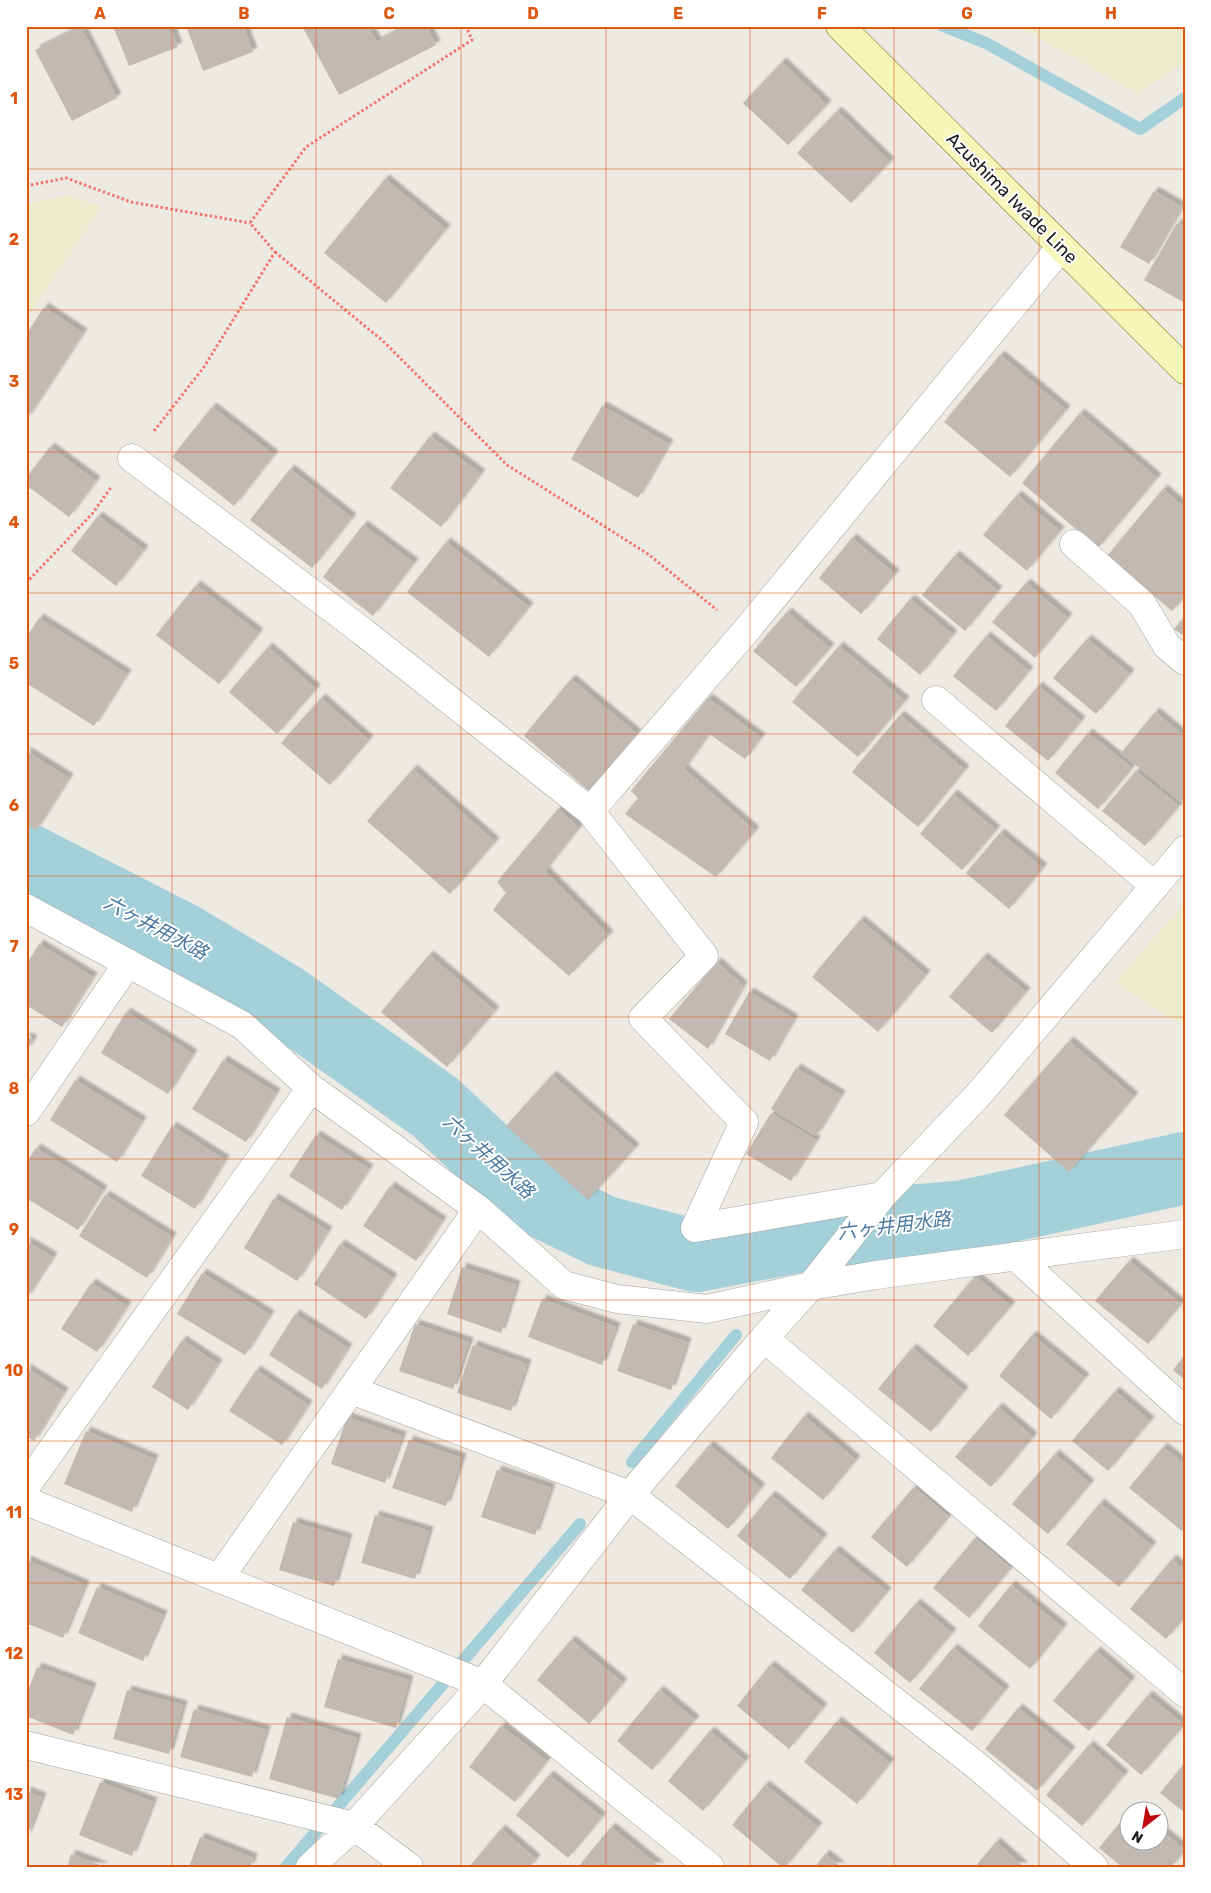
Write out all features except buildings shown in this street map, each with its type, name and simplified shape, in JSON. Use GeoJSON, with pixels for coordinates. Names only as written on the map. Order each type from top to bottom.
{"type":"FeatureCollection","features":[{"type":"Feature","properties":{"kind":"main road","name":"Azushima Iwade Line"},"geometry":{"type":"LineString","coordinates":[[840,26],[1185,370]]}},
{"type":"Feature","properties":{"kind":"street"},"geometry":{"type":"LineString","coordinates":[[590,811],[745,632],[1061,247]]}},
{"type":"Feature","properties":{"kind":"street"},"geometry":{"type":"LineString","coordinates":[[132,458],[362,631],[590,811],[704,956],[642,1018],[744,1122],[695,1228],[882,1196]]}},
{"type":"Feature","properties":{"kind":"street"},"geometry":{"type":"LineString","coordinates":[[1074,544],[1142,604],[1167,646],[1185,661]]}},
{"type":"Feature","properties":{"kind":"street"},"geometry":{"type":"LineString","coordinates":[[936,700],[1154,886]]}},
{"type":"Feature","properties":{"kind":"street"},"geometry":{"type":"LineString","coordinates":[[310,1867],[354,1826],[483,1684],[630,1495],[811,1286],[882,1196],[980,1093],[1185,850]]}},
{"type":"Feature","properties":{"kind":"street"},"geometry":{"type":"LineString","coordinates":[[26,908],[242,1025],[311,1088],[478,1209],[564,1285],[617,1298],[707,1309],[811,1286],[876,1275],[1185,1234]]}},
{"type":"Feature","properties":{"kind":"street"},"geometry":{"type":"LineString","coordinates":[[26,1112],[128,963]]}},
{"type":"Feature","properties":{"kind":"street"},"geometry":{"type":"LineString","coordinates":[[26,1486],[311,1088]]}},
{"type":"Feature","properties":{"kind":"street"},"geometry":{"type":"LineString","coordinates":[[220,1578],[478,1209]]}},
{"type":"Feature","properties":{"kind":"street"},"geometry":{"type":"LineString","coordinates":[[1015,1256],[1185,1411]]}},
{"type":"Feature","properties":{"kind":"street"},"geometry":{"type":"LineString","coordinates":[[764,1338],[1185,1693]]}},
{"type":"Feature","properties":{"kind":"street"},"geometry":{"type":"LineString","coordinates":[[351,1390],[630,1495],[976,1765],[1094,1867]]}},
{"type":"Feature","properties":{"kind":"street"},"geometry":{"type":"LineString","coordinates":[[26,1501],[483,1684],[710,1867]]}},
{"type":"Feature","properties":{"kind":"street"},"geometry":{"type":"LineString","coordinates":[[26,1745],[354,1826],[410,1867]]}},
{"type":"Feature","properties":{"kind":"path"},"geometry":{"type":"LineString","coordinates":[[250,223],[306,147],[472,40],[466,26]]}},
{"type":"Feature","properties":{"kind":"path"},"geometry":{"type":"LineString","coordinates":[[26,186],[66,178],[131,202],[250,223],[275,252],[383,341],[507,465],[648,554],[745,632]]}},
{"type":"Feature","properties":{"kind":"path"},"geometry":{"type":"LineString","coordinates":[[26,583],[92,514],[132,458],[204,367],[275,252]]}},
{"type":"Feature","properties":{"kind":"green space"},"geometry":{"type":"Polygon","coordinates":[[[1016,26],[1185,26],[1185,62],[1137,94],[1016,26]]]}},
{"type":"Feature","properties":{"kind":"green space"},"geometry":{"type":"Polygon","coordinates":[[[70,195],[102,207],[26,320],[26,204],[70,195]]]}},
{"type":"Feature","properties":{"kind":"green space"},"geometry":{"type":"Polygon","coordinates":[[[1185,902],[1185,1027],[1114,983],[1185,902]]]}},
{"type":"Feature","properties":{"kind":"waterway"},"geometry":{"type":"LineString","coordinates":[[943,26],[986,43],[1140,129],[1185,98]]}},
{"type":"Feature","properties":{"kind":"waterway","name":"六ヶ井用水路"},"geometry":{"type":"LineString","coordinates":[[26,859],[181,938],[281,998],[435,1107],[530,1196],[602,1231],[696,1256],[802,1236],[907,1221],[965,1216],[1185,1168]]}},
{"type":"Feature","properties":{"kind":"waterway"},"geometry":{"type":"LineString","coordinates":[[632,1462],[736,1335]]}},
{"type":"Feature","properties":{"kind":"waterway"},"geometry":{"type":"LineString","coordinates":[[286,1867],[580,1524]]}}]}
